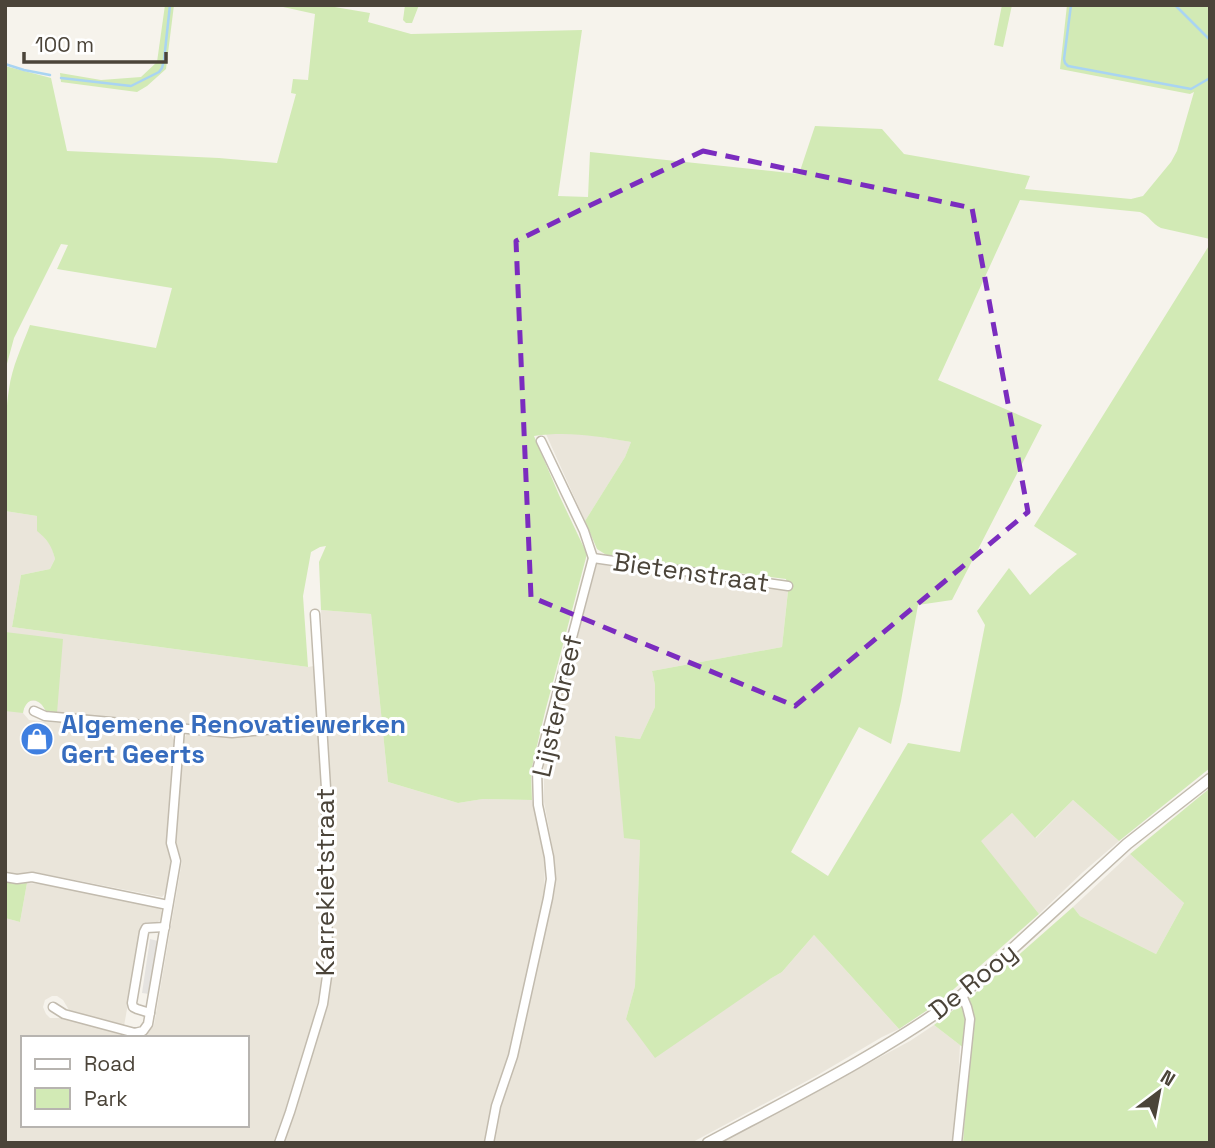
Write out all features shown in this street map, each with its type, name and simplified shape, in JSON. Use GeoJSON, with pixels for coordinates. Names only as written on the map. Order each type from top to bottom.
{"type":"FeatureCollection","features":[{"type":"Feature","properties":{"kind":"street"},"geometry":{"type":"LineString","coordinates":[[541,441],[584,531],[593,558]]}},
{"type":"Feature","properties":{"kind":"street","name":"Bietenstraat"},"geometry":{"type":"LineString","coordinates":[[593,558],[788,586]]}},
{"type":"Feature","properties":{"kind":"street","name":"Lijsterdreef"},"geometry":{"type":"LineString","coordinates":[[489,1143],[496,1107],[513,1056],[551,879],[550,857],[538,805],[537,770],[593,558]]}},
{"type":"Feature","properties":{"kind":"street","name":"Karrekietstraat"},"geometry":{"type":"LineString","coordinates":[[279,1143],[321,1013],[328,969],[326,788],[315,614]]}},
{"type":"Feature","properties":{"kind":"street"},"geometry":{"type":"LineString","coordinates":[[34,711],[45,716],[232,733],[321,725]]}},
{"type":"Feature","properties":{"kind":"street"},"geometry":{"type":"LineString","coordinates":[[53,1007],[64,1014],[135,1033],[143,1031],[148,1024],[176,860],[171,843],[180,728]]}},
{"type":"Feature","properties":{"kind":"street","name":"De Rooy"},"geometry":{"type":"LineString","coordinates":[[708,1143],[894,1041],[962,995],[1127,844],[1210,779]]}},
{"type":"Feature","properties":{"kind":"street"},"geometry":{"type":"LineString","coordinates":[[5,877],[32,877],[168,905]]}},
{"type":"Feature","properties":{"kind":"street"},"geometry":{"type":"LineString","coordinates":[[150,1013],[133,1007],[132,1003],[142,944],[146,928],[165,927]]}},
{"type":"Feature","properties":{"kind":"street"},"geometry":{"type":"LineString","coordinates":[[957,1143],[970,1019],[962,995]]}},
{"type":"Feature","properties":{"kind":"highlighted area"},"geometry":{"type":"Polygon","coordinates":[[[703,151],[972,208],[1028,512],[795,706],[531,597],[516,241],[703,151]]]}},
{"type":"Feature","properties":{"kind":"shaded area"},"geometry":{"type":"Polygon","coordinates":[[[546,434],[586,434],[631,442],[625,457],[585,521],[546,434]]]}},
{"type":"Feature","properties":{"kind":"shaded area"},"geometry":{"type":"Polygon","coordinates":[[[5,511],[37,516],[43,536],[52,547],[55,559],[50,569],[21,575],[12,627],[314,666],[316,716],[309,721],[229,727],[47,712],[42,704],[36,701],[25,704],[23,713],[29,720],[171,734],[174,740],[166,845],[171,854],[171,863],[166,892],[162,897],[34,872],[5,872],[5,511]]]}},
{"type":"Feature","properties":{"kind":"shaded area"},"geometry":{"type":"Polygon","coordinates":[[[597,564],[788,590],[782,647],[652,671],[655,707],[640,739],[616,736],[640,840],[635,986],[626,1019],[770,979],[782,972],[814,935],[899,1029],[691,1143],[493,1143],[500,1108],[517,1056],[554,877],[554,855],[544,802],[544,762],[597,564]]]}},
{"type":"Feature","properties":{"kind":"shaded area"},"geometry":{"type":"Polygon","coordinates":[[[321,610],[371,614],[388,782],[458,803],[483,799],[532,800],[542,828],[545,856],[544,897],[509,1054],[485,1143],[282,1143],[327,1003],[325,713],[321,610]]]}},
{"type":"Feature","properties":{"kind":"shaded area"},"geometry":{"type":"Polygon","coordinates":[[[310,732],[318,736],[322,785],[322,973],[311,1028],[273,1143],[5,1143],[5,918],[20,922],[27,883],[46,884],[161,909],[163,915],[156,923],[147,922],[142,925],[124,1026],[69,1010],[57,996],[45,1000],[43,1007],[50,1018],[64,1018],[125,1036],[21,1036],[21,1127],[248,1127],[248,1036],[144,1036],[154,1025],[182,861],[176,842],[184,739],[191,733],[231,737],[310,732]]]}},
{"type":"Feature","properties":{"kind":"shaded area"},"geometry":{"type":"Polygon","coordinates":[[[1073,800],[1119,841],[1039,914],[980,841],[1012,813],[1036,838],[1073,800]]]}},
{"type":"Feature","properties":{"kind":"shaded area"},"geometry":{"type":"Polygon","coordinates":[[[1130,854],[1184,903],[1156,954],[1080,916],[1073,907],[1130,854]]]}},
{"type":"Feature","properties":{"kind":"shaded area"},"geometry":{"type":"Polygon","coordinates":[[[150,939],[158,941],[149,994],[142,993],[150,939]]]}},
{"type":"Feature","properties":{"kind":"shaded area"},"geometry":{"type":"Polygon","coordinates":[[[934,1025],[960,1045],[955,1143],[721,1143],[910,1041],[934,1025]]]}},
{"type":"Feature","properties":{"kind":"green space"},"geometry":{"type":"Polygon","coordinates":[[[165,5],[174,5],[166,69],[147,86],[137,92],[61,82],[60,73],[101,80],[141,77],[157,62],[165,5]]]}},
{"type":"Feature","properties":{"kind":"green space"},"geometry":{"type":"Polygon","coordinates":[[[274,5],[323,5],[370,13],[368,22],[411,34],[582,30],[558,196],[588,197],[590,152],[799,174],[815,126],[882,129],[904,154],[1030,176],[1025,189],[1131,199],[1143,196],[1171,162],[1177,151],[1194,92],[1190,94],[1060,69],[1067,5],[1210,5],[1210,239],[1161,228],[1140,212],[1020,200],[938,380],[1042,425],[952,600],[918,605],[891,744],[859,727],[791,852],[828,876],[908,743],[960,752],[985,625],[977,611],[1009,568],[1030,595],[1077,554],[1034,526],[1210,244],[1210,768],[1119,841],[1073,800],[1035,838],[1012,813],[981,841],[1039,914],[938,1003],[899,1029],[814,935],[782,972],[655,1058],[626,1019],[635,986],[640,840],[624,838],[615,736],[640,739],[655,707],[652,671],[782,647],[788,591],[786,579],[608,556],[597,549],[585,521],[625,457],[631,442],[571,434],[534,436],[587,554],[531,771],[532,800],[483,799],[458,803],[388,782],[371,614],[321,610],[319,562],[326,546],[311,552],[303,596],[308,667],[12,627],[21,575],[50,569],[55,559],[49,543],[37,531],[37,516],[5,511],[5,445],[10,381],[30,325],[156,348],[172,288],[57,269],[68,245],[61,244],[14,338],[5,371],[5,66],[51,78],[67,151],[277,163],[296,94],[291,93],[293,79],[308,80],[315,14],[274,5]]]}},
{"type":"Feature","properties":{"kind":"green space"},"geometry":{"type":"Polygon","coordinates":[[[405,5],[419,5],[412,23],[403,20],[405,5]]]}},
{"type":"Feature","properties":{"kind":"green space"},"geometry":{"type":"Polygon","coordinates":[[[1002,5],[1012,5],[1003,47],[994,45],[1002,5]]]}},
{"type":"Feature","properties":{"kind":"green space"},"geometry":{"type":"Polygon","coordinates":[[[5,632],[63,639],[57,713],[47,712],[35,700],[27,704],[23,713],[5,711],[5,632]]]}},
{"type":"Feature","properties":{"kind":"green space"},"geometry":{"type":"Polygon","coordinates":[[[1210,788],[1210,1143],[963,1143],[969,1052],[934,1025],[979,990],[1073,907],[1080,916],[1156,954],[1184,903],[1130,854],[1210,788]]]}},
{"type":"Feature","properties":{"kind":"green space"},"geometry":{"type":"Polygon","coordinates":[[[5,882],[27,883],[20,922],[5,918],[5,882]]]}},
{"type":"Feature","properties":{"kind":"waterway"},"geometry":{"type":"LineString","coordinates":[[61,78],[131,86],[159,72],[164,60],[170,5]]}},
{"type":"Feature","properties":{"kind":"waterway"},"geometry":{"type":"LineString","coordinates":[[1071,5],[1064,59],[1068,66],[1191,89],[1210,78]]}},
{"type":"Feature","properties":{"kind":"waterway"},"geometry":{"type":"LineString","coordinates":[[1175,5],[1210,40]]}},
{"type":"Feature","properties":{"kind":"waterway"},"geometry":{"type":"LineString","coordinates":[[5,64],[50,75]]}},
{"type":"Feature","properties":{"kind":"place","name":"Algemene Renovatiewerken Gert Geerts"},"geometry":{"type":"Point","coordinates":[37,739]}}]}
